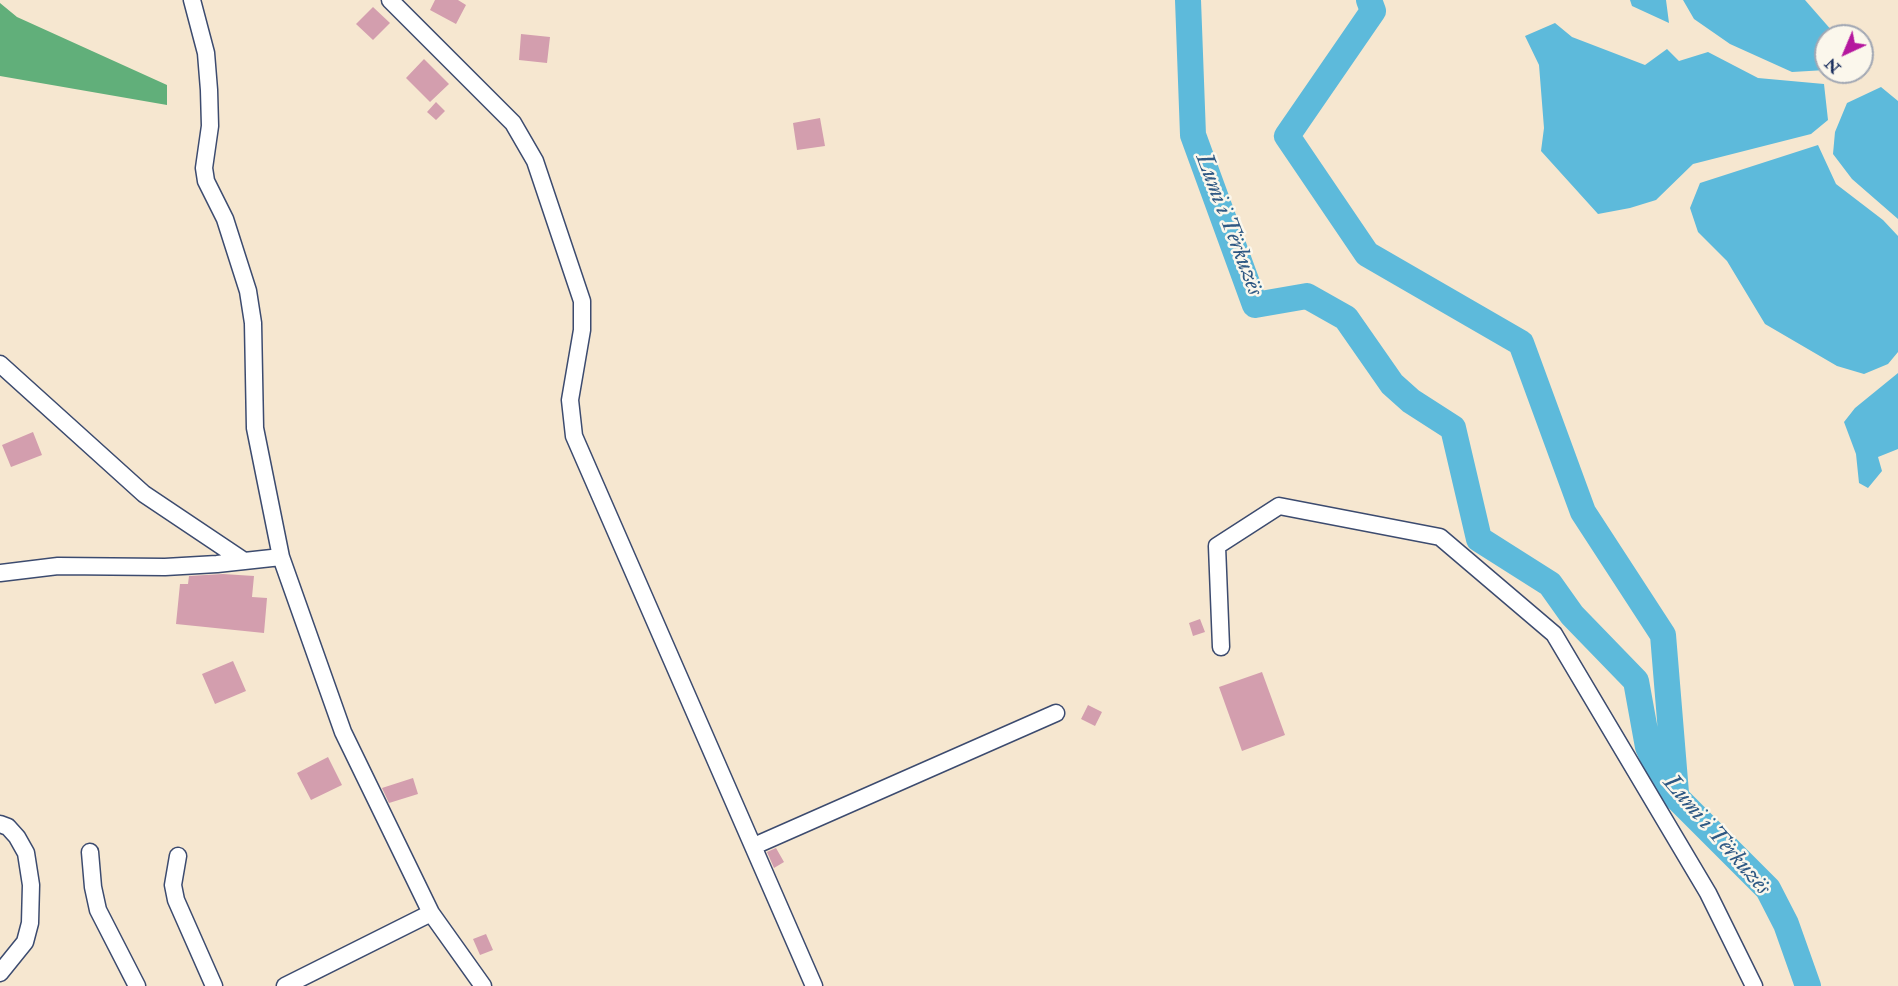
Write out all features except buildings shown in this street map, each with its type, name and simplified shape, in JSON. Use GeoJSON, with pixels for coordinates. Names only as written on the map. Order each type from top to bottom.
{"type":"FeatureCollection","features":[{"type":"Feature","properties":{"kind":"street"},"geometry":{"type":"LineString","coordinates":[[192,0],[206,52],[209,90],[210,126],[205,174],[237,252],[248,291],[253,323],[255,428],[281,557],[343,732],[431,913],[483,986]]}},
{"type":"Feature","properties":{"kind":"street"},"geometry":{"type":"LineString","coordinates":[[390,0],[513,123],[535,161],[582,301],[582,330],[570,400],[574,436],[814,986]]}},
{"type":"Feature","properties":{"kind":"street"},"geometry":{"type":"LineString","coordinates":[[0,364],[144,494],[244,561]]}},
{"type":"Feature","properties":{"kind":"street"},"geometry":{"type":"LineString","coordinates":[[1221,647],[1217,546],[1279,506],[1440,537],[1554,634],[1708,893],[1754,986]]}},
{"type":"Feature","properties":{"kind":"street"},"geometry":{"type":"LineString","coordinates":[[0,573],[58,566],[165,567],[281,557]]}},
{"type":"Feature","properties":{"kind":"street"},"geometry":{"type":"LineString","coordinates":[[754,846],[1056,713]]}},
{"type":"Feature","properties":{"kind":"street"},"geometry":{"type":"LineString","coordinates":[[0,824],[8,827],[17,837],[26,853],[31,885],[30,923],[25,942],[0,973]]}},
{"type":"Feature","properties":{"kind":"street"},"geometry":{"type":"LineString","coordinates":[[90,852],[93,887],[98,910],[136,986]]}},
{"type":"Feature","properties":{"kind":"street"},"geometry":{"type":"LineString","coordinates":[[178,856],[173,885],[176,900],[214,986]]}},
{"type":"Feature","properties":{"kind":"street"},"geometry":{"type":"LineString","coordinates":[[285,986],[431,913]]}},
{"type":"Feature","properties":{"kind":"green space"},"geometry":{"type":"Polygon","coordinates":[[[0,3],[17,17],[167,85],[167,105],[0,76],[0,3]]]}},
{"type":"Feature","properties":{"kind":"water"},"geometry":{"type":"Polygon","coordinates":[[[1630,0],[1666,0],[1669,23],[1632,6],[1630,0]]]}},
{"type":"Feature","properties":{"kind":"water"},"geometry":{"type":"Polygon","coordinates":[[[1683,0],[1805,0],[1826,24],[1814,24],[1814,71],[1792,72],[1730,44],[1694,19],[1683,0]]]}},
{"type":"Feature","properties":{"kind":"water"},"geometry":{"type":"Polygon","coordinates":[[[1555,23],[1572,37],[1645,65],[1667,49],[1679,61],[1708,52],[1758,78],[1824,84],[1828,120],[1811,134],[1693,164],[1656,200],[1598,214],[1541,151],[1544,128],[1539,65],[1525,36],[1555,23]]]}},
{"type":"Feature","properties":{"kind":"water"},"geometry":{"type":"Polygon","coordinates":[[[1881,87],[1898,101],[1898,219],[1852,179],[1833,154],[1835,132],[1847,103],[1881,87]]]}},
{"type":"Feature","properties":{"kind":"water"},"geometry":{"type":"Polygon","coordinates":[[[1818,145],[1836,184],[1883,220],[1898,236],[1898,352],[1888,364],[1864,374],[1837,366],[1765,324],[1727,261],[1698,232],[1690,208],[1700,183],[1818,145]]]}},
{"type":"Feature","properties":{"kind":"water"},"geometry":{"type":"Polygon","coordinates":[[[1898,373],[1898,449],[1878,457],[1882,471],[1868,488],[1859,483],[1856,454],[1844,422],[1855,408],[1898,373]]]}},
{"type":"Feature","properties":{"kind":"waterway","name":"Lumi i Tërkuzës"},"geometry":{"type":"LineString","coordinates":[[1188,0],[1193,135],[1255,305],[1307,296],[1346,318],[1392,384],[1411,401],[1453,428],[1479,539],[1550,584],[1572,615],[1636,681],[1648,747],[1660,773],[1676,797],[1768,889],[1786,924],[1808,986]]}},
{"type":"Feature","properties":{"kind":"waterway"},"geometry":{"type":"LineString","coordinates":[[1369,0],[1373,11],[1287,136],[1367,254],[1521,343],[1583,512],[1663,635],[1676,793]]}}]}
